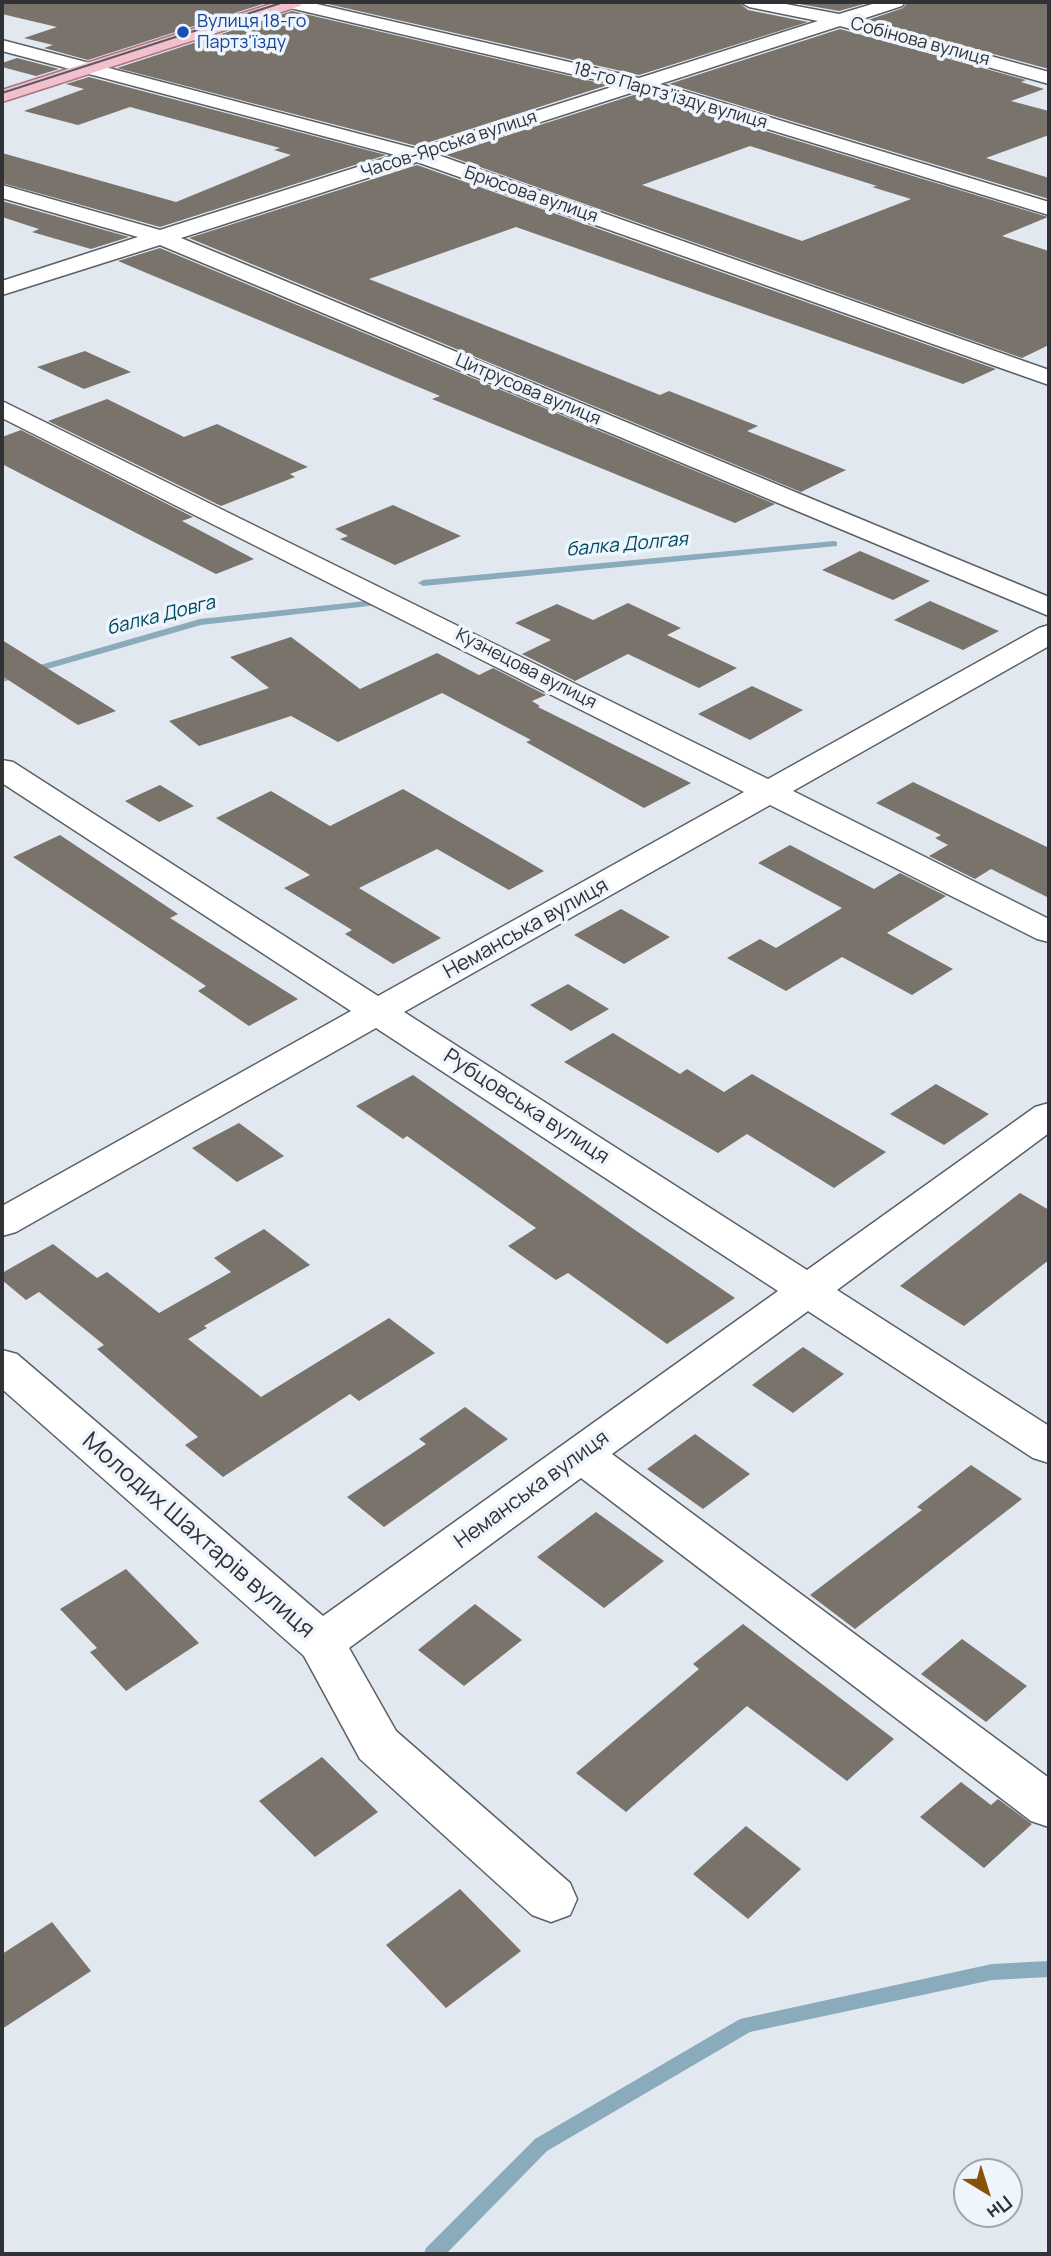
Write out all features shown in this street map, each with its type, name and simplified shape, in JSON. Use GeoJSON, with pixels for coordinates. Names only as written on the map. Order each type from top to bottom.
{"type":"FeatureCollection","features":[{"type":"Feature","properties":{"kind":"main road"},"geometry":{"type":"LineString","coordinates":[[2,96],[81,65],[263,2]]}},
{"type":"Feature","properties":{"kind":"main road"},"geometry":{"type":"LineString","coordinates":[[2,85],[81,65],[290,2]]}},
{"type":"Feature","properties":{"kind":"street","name":"18-го Партз’їзду вулиця"},"geometry":{"type":"LineString","coordinates":[[290,2],[641,84],[1049,209]]}},
{"type":"Feature","properties":{"kind":"street","name":"Собінова вулиця"},"geometry":{"type":"LineString","coordinates":[[750,2],[840,20],[1049,78]]}},
{"type":"Feature","properties":{"kind":"street","name":"Часов-Ярська вулиця"},"geometry":{"type":"LineString","coordinates":[[2,288],[897,2]]}},
{"type":"Feature","properties":{"kind":"street","name":"Брюсова вулиця"},"geometry":{"type":"LineString","coordinates":[[2,45],[417,155],[1049,379]]}},
{"type":"Feature","properties":{"kind":"street","name":"Цитрусова вулиця"},"geometry":{"type":"LineString","coordinates":[[2,191],[160,237],[1049,607]]}},
{"type":"Feature","properties":{"kind":"street","name":"Кузнецова вулиця"},"geometry":{"type":"LineString","coordinates":[[2,408],[1049,932]]}},
{"type":"Feature","properties":{"kind":"street","name":"Неманська вулиця"},"geometry":{"type":"LineString","coordinates":[[2,1223],[1049,634]]}},
{"type":"Feature","properties":{"kind":"street","name":"Рубцовська вулиця"},"geometry":{"type":"LineString","coordinates":[[2,769],[380,1011],[1049,1447]]}},
{"type":"Feature","properties":{"kind":"street","name":"Неманська вулиця"},"geometry":{"type":"LineString","coordinates":[[321,1643],[1049,1115]]}},
{"type":"Feature","properties":{"kind":"street","name":"Молодих Шахтарів вулиця"},"geometry":{"type":"LineString","coordinates":[[2,1365],[321,1643],[378,1745],[551,1899]]}},
{"type":"Feature","properties":{"kind":"street"},"geometry":{"type":"LineString","coordinates":[[582,1455],[1049,1806]]}},
{"type":"Feature","properties":{"kind":"building"},"geometry":{"type":"Polygon","coordinates":[[[4,2],[269,2],[88,60],[44,48],[53,45],[24,38],[57,27],[2,14],[4,2]]]}},
{"type":"Feature","properties":{"kind":"building"},"geometry":{"type":"Polygon","coordinates":[[[319,2],[738,2],[748,10],[808,22],[639,75],[319,2]]]}},
{"type":"Feature","properties":{"kind":"building"},"geometry":{"type":"Polygon","coordinates":[[[788,2],[871,2],[839,11],[788,2]]]}},
{"type":"Feature","properties":{"kind":"building"},"geometry":{"type":"Polygon","coordinates":[[[908,2],[1049,2],[1049,69],[868,20],[903,8],[908,2]]]}},
{"type":"Feature","properties":{"kind":"building"},"geometry":{"type":"Polygon","coordinates":[[[292,11],[608,85],[417,146],[117,68],[292,11]]]}},
{"type":"Feature","properties":{"kind":"building"},"geometry":{"type":"Polygon","coordinates":[[[840,29],[1026,80],[1021,82],[1044,89],[1011,101],[1049,111],[1049,135],[986,158],[1049,178],[1049,199],[669,84],[840,29]]]}},
{"type":"Feature","properties":{"kind":"building"},"geometry":{"type":"Polygon","coordinates":[[[17,58],[59,69],[36,76],[2,67],[2,63],[17,58]]]}},
{"type":"Feature","properties":{"kind":"building"},"geometry":{"type":"Polygon","coordinates":[[[89,77],[386,155],[160,227],[2,183],[2,153],[176,202],[291,155],[274,150],[280,148],[130,107],[78,125],[24,111],[84,89],[66,84],[89,77]]]}},
{"type":"Feature","properties":{"kind":"building"},"geometry":{"type":"Polygon","coordinates":[[[640,93],[1048,217],[1002,236],[1049,251],[1049,345],[1022,358],[446,155],[640,93]],[[750,146],[642,185],[802,241],[911,199],[872,187],[877,186],[750,146]]]}},
{"type":"Feature","properties":{"kind":"building"},"geometry":{"type":"Polygon","coordinates":[[[417,165],[996,369],[963,384],[516,227],[369,279],[660,395],[669,391],[758,426],[747,431],[846,470],[801,492],[189,238],[417,165]]]}},
{"type":"Feature","properties":{"kind":"building"},"geometry":{"type":"Polygon","coordinates":[[[2,201],[129,237],[91,249],[32,232],[39,229],[2,217],[2,201]]]}},
{"type":"Feature","properties":{"kind":"building"},"geometry":{"type":"Polygon","coordinates":[[[160,248],[775,504],[735,523],[432,399],[440,396],[118,261],[160,248]]]}},
{"type":"Feature","properties":{"kind":"building"},"geometry":{"type":"Polygon","coordinates":[[[85,351],[131,372],[84,389],[37,367],[85,351]]]}},
{"type":"Feature","properties":{"kind":"building"},"geometry":{"type":"Polygon","coordinates":[[[107,399],[184,437],[217,424],[308,467],[290,474],[295,477],[221,506],[48,421],[107,399]]]}},
{"type":"Feature","properties":{"kind":"building"},"geometry":{"type":"Polygon","coordinates":[[[21,430],[193,517],[182,521],[254,559],[216,574],[2,464],[2,437],[21,430]]]}},
{"type":"Feature","properties":{"kind":"building"},"geometry":{"type":"Polygon","coordinates":[[[393,505],[461,536],[395,565],[340,539],[348,536],[335,529],[393,505]]]}},
{"type":"Feature","properties":{"kind":"building"},"geometry":{"type":"Polygon","coordinates":[[[860,551],[930,581],[893,600],[822,570],[860,551]]]}},
{"type":"Feature","properties":{"kind":"building"},"geometry":{"type":"Polygon","coordinates":[[[930,601],[999,631],[963,650],[894,620],[930,601]]]}},
{"type":"Feature","properties":{"kind":"building"},"geometry":{"type":"Polygon","coordinates":[[[628,603],[681,628],[667,635],[737,668],[699,688],[628,654],[575,681],[522,654],[551,640],[515,623],[557,604],[593,620],[628,603]]]}},
{"type":"Feature","properties":{"kind":"building"},"geometry":{"type":"Polygon","coordinates":[[[291,637],[360,689],[437,653],[479,675],[493,668],[546,695],[532,701],[540,706],[538,707],[691,783],[644,808],[526,742],[531,740],[442,693],[338,742],[291,716],[199,746],[169,721],[269,688],[230,657],[291,637]]]}},
{"type":"Feature","properties":{"kind":"building"},"geometry":{"type":"Polygon","coordinates":[[[2,640],[116,711],[78,725],[2,676],[2,640]]]}},
{"type":"Feature","properties":{"kind":"building"},"geometry":{"type":"Polygon","coordinates":[[[752,686],[803,710],[750,740],[698,714],[752,686]]]}},
{"type":"Feature","properties":{"kind":"building"},"geometry":{"type":"Polygon","coordinates":[[[913,782],[1049,848],[1049,898],[991,869],[975,879],[929,856],[948,845],[935,838],[941,835],[876,803],[913,782]]]}},
{"type":"Feature","properties":{"kind":"building"},"geometry":{"type":"Polygon","coordinates":[[[160,785],[194,806],[159,822],[125,801],[160,785]]]}},
{"type":"Feature","properties":{"kind":"building"},"geometry":{"type":"Polygon","coordinates":[[[403,789],[544,871],[509,890],[437,849],[359,888],[441,938],[393,964],[345,934],[352,930],[284,888],[310,875],[216,818],[271,791],[330,826],[403,789]]]}},
{"type":"Feature","properties":{"kind":"building"},"geometry":{"type":"Polygon","coordinates":[[[60,835],[178,914],[170,918],[298,999],[249,1026],[198,991],[206,986],[13,857],[60,835]]]}},
{"type":"Feature","properties":{"kind":"building"},"geometry":{"type":"Polygon","coordinates":[[[790,845],[874,889],[900,873],[946,896],[887,933],[953,969],[912,995],[842,957],[786,991],[727,958],[760,939],[776,948],[842,908],[758,863],[790,845]]]}},
{"type":"Feature","properties":{"kind":"building"},"geometry":{"type":"Polygon","coordinates":[[[621,909],[670,937],[624,964],[574,935],[621,909]]]}},
{"type":"Feature","properties":{"kind":"building"},"geometry":{"type":"Polygon","coordinates":[[[568,984],[609,1009],[571,1031],[530,1005],[568,984]]]}},
{"type":"Feature","properties":{"kind":"building"},"geometry":{"type":"Polygon","coordinates":[[[613,1033],[680,1074],[687,1069],[724,1092],[752,1074],[886,1152],[834,1188],[747,1134],[718,1153],[564,1062],[613,1033]]]}},
{"type":"Feature","properties":{"kind":"building"},"geometry":{"type":"Polygon","coordinates":[[[413,1075],[735,1298],[667,1344],[568,1273],[556,1280],[508,1246],[536,1228],[407,1136],[403,1139],[356,1106],[413,1075]]]}},
{"type":"Feature","properties":{"kind":"building"},"geometry":{"type":"Polygon","coordinates":[[[936,1084],[989,1114],[944,1145],[890,1114],[936,1084]]]}},
{"type":"Feature","properties":{"kind":"building"},"geometry":{"type":"Polygon","coordinates":[[[239,1123],[284,1156],[237,1182],[192,1148],[239,1123]]]}},
{"type":"Feature","properties":{"kind":"building"},"geometry":{"type":"Polygon","coordinates":[[[1020,1193],[1049,1210],[1049,1260],[964,1326],[900,1286],[1020,1193]]]}},
{"type":"Feature","properties":{"kind":"building"},"geometry":{"type":"Polygon","coordinates":[[[264,1229],[310,1265],[204,1326],[207,1328],[188,1339],[261,1397],[389,1318],[435,1353],[359,1401],[350,1394],[223,1477],[185,1445],[198,1437],[97,1349],[104,1345],[39,1292],[26,1300],[2,1280],[2,1273],[53,1244],[97,1278],[107,1272],[159,1313],[231,1272],[214,1258],[264,1229]]]}},
{"type":"Feature","properties":{"kind":"building"},"geometry":{"type":"Polygon","coordinates":[[[803,1347],[844,1374],[793,1413],[752,1385],[803,1347]]]}},
{"type":"Feature","properties":{"kind":"building"},"geometry":{"type":"Polygon","coordinates":[[[465,1407],[508,1439],[384,1527],[347,1497],[426,1444],[419,1439],[465,1407]]]}},
{"type":"Feature","properties":{"kind":"building"},"geometry":{"type":"Polygon","coordinates":[[[695,1434],[750,1474],[703,1509],[647,1469],[695,1434]]]}},
{"type":"Feature","properties":{"kind":"building"},"geometry":{"type":"Polygon","coordinates":[[[971,1465],[1022,1499],[855,1629],[810,1595],[922,1510],[917,1507],[971,1465]]]}},
{"type":"Feature","properties":{"kind":"building"},"geometry":{"type":"Polygon","coordinates":[[[596,1512],[664,1561],[604,1608],[537,1557],[596,1512]]]}},
{"type":"Feature","properties":{"kind":"building"},"geometry":{"type":"Polygon","coordinates":[[[126,1569],[199,1643],[126,1691],[90,1652],[97,1648],[60,1609],[126,1569]]]}},
{"type":"Feature","properties":{"kind":"building"},"geometry":{"type":"Polygon","coordinates":[[[475,1604],[522,1640],[464,1686],[418,1650],[475,1604]]]}},
{"type":"Feature","properties":{"kind":"building"},"geometry":{"type":"Polygon","coordinates":[[[743,1624],[894,1739],[847,1781],[747,1706],[626,1812],[576,1773],[699,1669],[693,1664],[743,1624]]]}},
{"type":"Feature","properties":{"kind":"building"},"geometry":{"type":"Polygon","coordinates":[[[962,1639],[1027,1686],[986,1722],[921,1674],[962,1639]]]}},
{"type":"Feature","properties":{"kind":"building"},"geometry":{"type":"Polygon","coordinates":[[[322,1757],[378,1812],[315,1857],[259,1801],[322,1757]]]}},
{"type":"Feature","properties":{"kind":"building"},"geometry":{"type":"Polygon","coordinates":[[[961,1782],[991,1805],[998,1799],[1032,1824],[984,1868],[920,1817],[961,1782]]]}},
{"type":"Feature","properties":{"kind":"building"},"geometry":{"type":"Polygon","coordinates":[[[746,1826],[801,1869],[748,1919],[693,1874],[746,1826]]]}},
{"type":"Feature","properties":{"kind":"building"},"geometry":{"type":"Polygon","coordinates":[[[460,1889],[521,1951],[446,2008],[386,1945],[460,1889]]]}},
{"type":"Feature","properties":{"kind":"building"},"geometry":{"type":"Polygon","coordinates":[[[52,1922],[91,1971],[2,2029],[2,1954],[52,1922]]]}},
{"type":"Feature","properties":{"kind":"waterway","name":"балка Долгая"},"geometry":{"type":"LineString","coordinates":[[423,583],[834,544]]}},
{"type":"Feature","properties":{"kind":"waterway","name":"балка Довга"},"geometry":{"type":"LineString","coordinates":[[2,679],[200,622],[375,603]]}},
{"type":"Feature","properties":{"kind":"waterway"},"geometry":{"type":"LineString","coordinates":[[433,2254],[541,2145],[746,2025],[992,1972],[1049,1969]]}},
{"type":"Feature","properties":{"kind":"tram line"},"geometry":{"type":"LineString","coordinates":[[2,93],[284,2]]}},
{"type":"Feature","properties":{"kind":"place","name":"Вулиця 18-го Партз'їзду"},"geometry":{"type":"Point","coordinates":[183,32]}}]}
